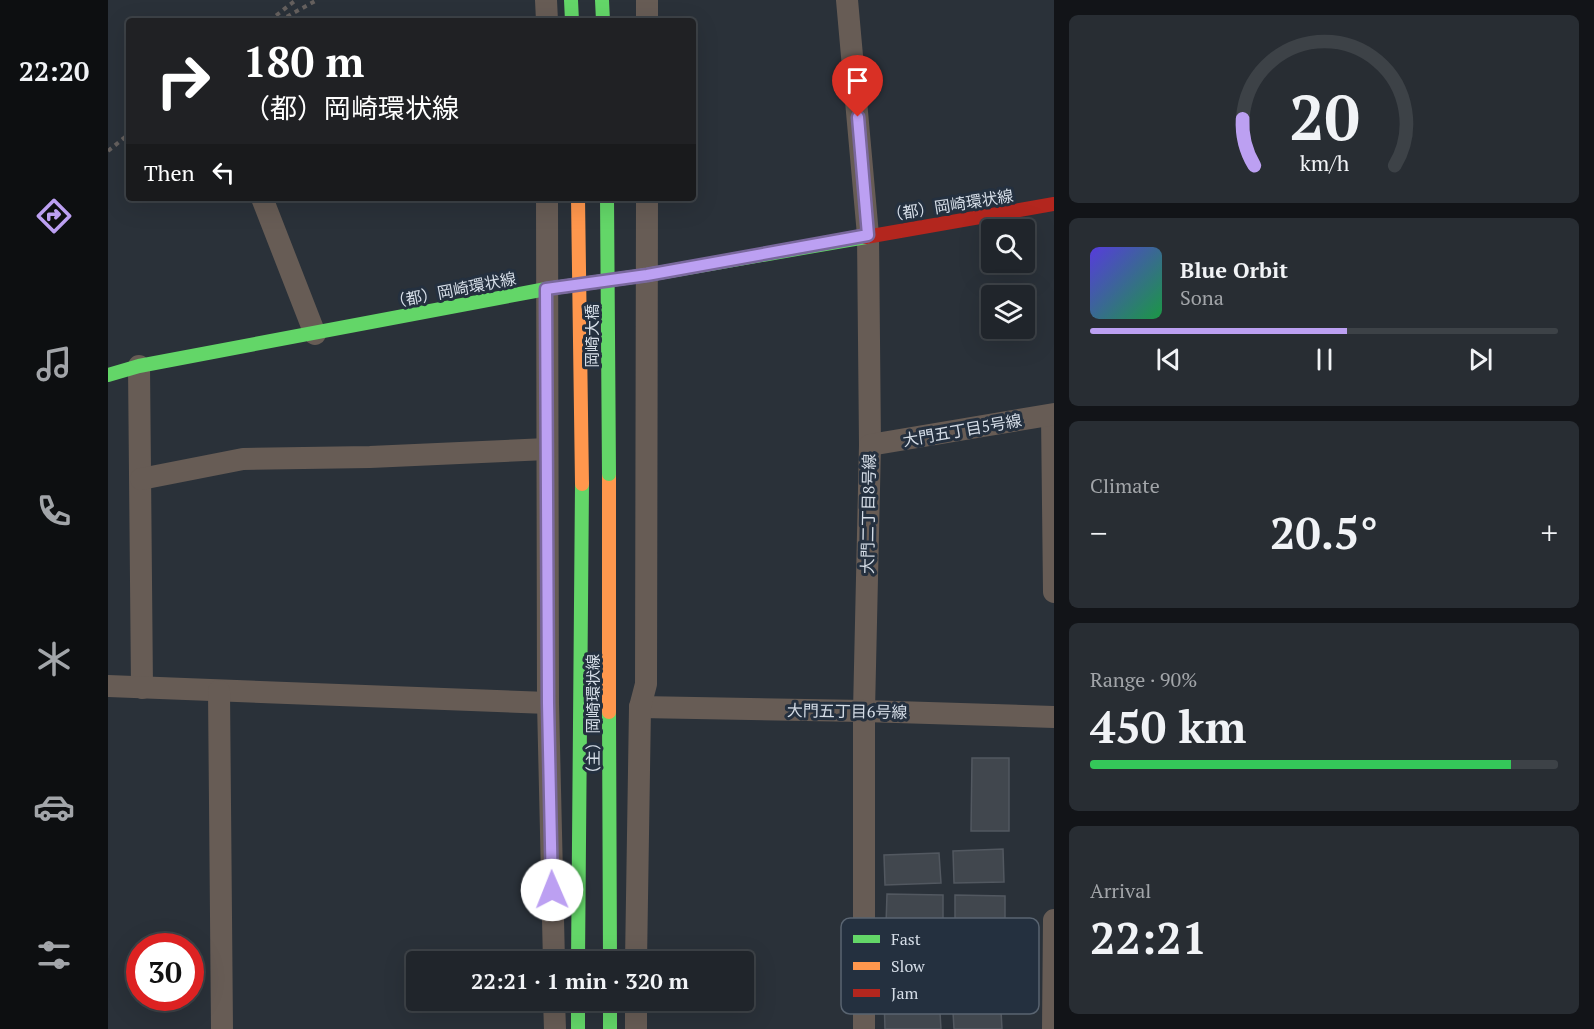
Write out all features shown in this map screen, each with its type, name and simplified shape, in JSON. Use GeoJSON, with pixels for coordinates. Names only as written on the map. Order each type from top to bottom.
{"type":"FeatureCollection","features":[{"type":"Feature","properties":{"kind":"main road"},"geometry":{"type":"LineString","coordinates":[[571,0],[572,18]]}},
{"type":"Feature","properties":{"kind":"main road"},"geometry":{"type":"LineString","coordinates":[[602,0],[603,18]]}},
{"type":"Feature","properties":{"kind":"main road","name":"岡崎大橋"},"geometry":{"type":"LineString","coordinates":[[578,201],[582,484]]}},
{"type":"Feature","properties":{"kind":"main road","name":"岡崎大橋"},"geometry":{"type":"LineString","coordinates":[[607,201],[609,474]]}},
{"type":"Feature","properties":{"kind":"main road","name":"（都）岡崎環状線"},"geometry":{"type":"LineString","coordinates":[[108,375],[139,366],[546,289],[647,275],[1054,204]]}},
{"type":"Feature","properties":{"kind":"main road","name":"（主）岡崎環状線"},"geometry":{"type":"LineString","coordinates":[[609,474],[610,951]]}},
{"type":"Feature","properties":{"kind":"main road","name":"（主）岡崎環状線"},"geometry":{"type":"LineString","coordinates":[[578,951],[582,484]]}},
{"type":"Feature","properties":{"kind":"main road"},"geometry":{"type":"LineString","coordinates":[[578,1011],[578,1029]]}},
{"type":"Feature","properties":{"kind":"main road"},"geometry":{"type":"LineString","coordinates":[[610,1011],[610,1029]]}},
{"type":"Feature","properties":{"kind":"street"},"geometry":{"type":"LineString","coordinates":[[546,0],[548,18]]}},
{"type":"Feature","properties":{"kind":"street"},"geometry":{"type":"LineString","coordinates":[[647,0],[647,18]]}},
{"type":"Feature","properties":{"kind":"street","name":"大門二丁目8号線"},"geometry":{"type":"LineString","coordinates":[[847,0],[868,235],[870,446],[864,711],[864,918]]}},
{"type":"Feature","properties":{"kind":"street"},"geometry":{"type":"LineString","coordinates":[[263,201],[315,333]]}},
{"type":"Feature","properties":{"kind":"street"},"geometry":{"type":"LineString","coordinates":[[547,201],[548,703],[554,951]]}},
{"type":"Feature","properties":{"kind":"street"},"geometry":{"type":"LineString","coordinates":[[636,951],[640,707],[646,684],[647,201]]}},
{"type":"Feature","properties":{"kind":"street"},"geometry":{"type":"LineString","coordinates":[[139,366],[142,688]]}},
{"type":"Feature","properties":{"kind":"street"},"geometry":{"type":"LineString","coordinates":[[1053,415],[1054,592]]}},
{"type":"Feature","properties":{"kind":"street","name":"大門五丁目5号線"},"geometry":{"type":"LineString","coordinates":[[870,446],[1053,415]]}},
{"type":"Feature","properties":{"kind":"street"},"geometry":{"type":"LineString","coordinates":[[141,479],[243,459],[370,458],[547,449]]}},
{"type":"Feature","properties":{"kind":"street"},"geometry":{"type":"LineString","coordinates":[[108,687],[548,703]]}},
{"type":"Feature","properties":{"kind":"street"},"geometry":{"type":"LineString","coordinates":[[219,691],[222,1029]]}},
{"type":"Feature","properties":{"kind":"street","name":"大門五丁目6号線"},"geometry":{"type":"LineString","coordinates":[[640,707],[1054,717]]}},
{"type":"Feature","properties":{"kind":"street"},"geometry":{"type":"LineString","coordinates":[[1053,1029],[1054,920]]}},
{"type":"Feature","properties":{"kind":"street"},"geometry":{"type":"LineString","coordinates":[[554,1011],[555,1029]]}},
{"type":"Feature","properties":{"kind":"street"},"geometry":{"type":"LineString","coordinates":[[636,1011],[636,1029]]}},
{"type":"Feature","properties":{"kind":"path"},"geometry":{"type":"LineString","coordinates":[[274,18],[296,0]]}},
{"type":"Feature","properties":{"kind":"path"},"geometry":{"type":"LineString","coordinates":[[284,18],[317,0]]}},
{"type":"Feature","properties":{"kind":"path"},"geometry":{"type":"LineString","coordinates":[[108,151],[126,136]]}},
{"type":"Feature","properties":{"kind":"building"},"geometry":{"type":"Polygon","coordinates":[[[972,758],[1009,758],[1009,831],[971,831],[972,758]]]}},
{"type":"Feature","properties":{"kind":"building"},"geometry":{"type":"Polygon","coordinates":[[[1003,849],[1004,882],[954,883],[953,851],[1003,849]]]}},
{"type":"Feature","properties":{"kind":"building"},"geometry":{"type":"Polygon","coordinates":[[[939,853],[941,883],[885,885],[884,855],[939,853]]]}},
{"type":"Feature","properties":{"kind":"building"},"geometry":{"type":"Polygon","coordinates":[[[887,894],[943,895],[943,918],[886,918],[887,894]]]}},
{"type":"Feature","properties":{"kind":"building"},"geometry":{"type":"Polygon","coordinates":[[[955,895],[1005,896],[1005,918],[955,918],[955,895]]]}},
{"type":"Feature","properties":{"kind":"building"},"geometry":{"type":"Polygon","coordinates":[[[885,1014],[940,1014],[941,1029],[885,1029],[885,1014]]]}},
{"type":"Feature","properties":{"kind":"building"},"geometry":{"type":"Polygon","coordinates":[[[953,1014],[1001,1014],[1002,1029],[954,1029],[953,1014]]]}},
{"type":"Feature","properties":{"kind":"traffic: fast"},"geometry":{"type":"LineString","coordinates":[[571,0],[572,18]]}},
{"type":"Feature","properties":{"kind":"traffic: fast"},"geometry":{"type":"LineString","coordinates":[[602,0],[603,18]]}},
{"type":"Feature","properties":{"kind":"traffic: fast"},"geometry":{"type":"LineString","coordinates":[[607,201],[609,474]]}},
{"type":"Feature","properties":{"kind":"traffic: fast"},"geometry":{"type":"LineString","coordinates":[[108,375],[139,366],[546,289],[647,275],[866,237]]}},
{"type":"Feature","properties":{"kind":"traffic: fast"},"geometry":{"type":"LineString","coordinates":[[578,951],[582,484]]}},
{"type":"Feature","properties":{"kind":"traffic: fast"},"geometry":{"type":"LineString","coordinates":[[609,712],[610,951]]}},
{"type":"Feature","properties":{"kind":"traffic: fast"},"geometry":{"type":"LineString","coordinates":[[578,1011],[578,1029]]}},
{"type":"Feature","properties":{"kind":"traffic: fast"},"geometry":{"type":"LineString","coordinates":[[610,1011],[610,1029]]}},
{"type":"Feature","properties":{"kind":"traffic: slow"},"geometry":{"type":"LineString","coordinates":[[578,201],[582,484]]}},
{"type":"Feature","properties":{"kind":"traffic: slow"},"geometry":{"type":"LineString","coordinates":[[609,474],[609,712]]}},
{"type":"Feature","properties":{"kind":"traffic: jam"},"geometry":{"type":"LineString","coordinates":[[866,237],[1054,204]]}},
{"type":"Feature","properties":{"kind":"route"},"geometry":{"type":"LineString","coordinates":[[552,890],[548,703],[546,289],[647,275],[868,235],[858,117]]}}]}
